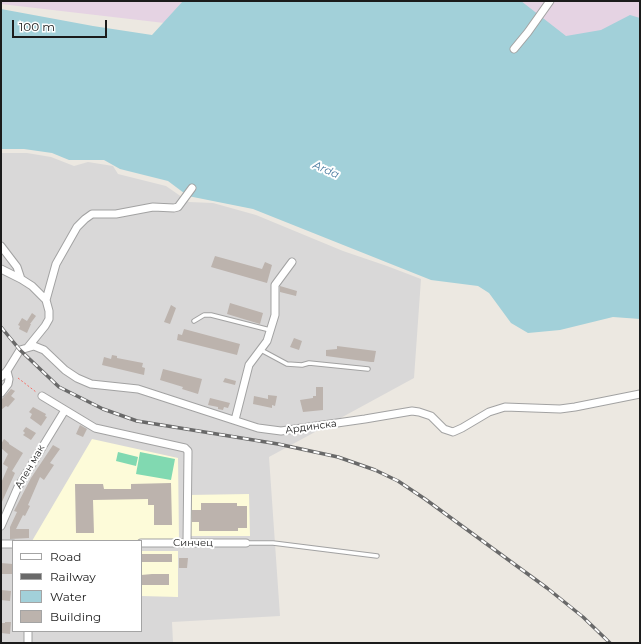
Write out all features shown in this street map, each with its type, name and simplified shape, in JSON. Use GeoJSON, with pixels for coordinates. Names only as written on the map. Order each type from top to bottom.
{"type":"FeatureCollection","features":[{"type":"Feature","properties":{"kind":"street"},"geometry":{"type":"LineString","coordinates":[[514,48],[528,32],[550,1]]}},
{"type":"Feature","properties":{"kind":"street"},"geometry":{"type":"LineString","coordinates":[[46,300],[56,264],[77,227],[84,219],[92,214],[111,214],[153,207],[178,207],[192,188]]}},
{"type":"Feature","properties":{"kind":"street"},"geometry":{"type":"LineString","coordinates":[[1,246],[17,267],[21,279]]}},
{"type":"Feature","properties":{"kind":"street"},"geometry":{"type":"LineString","coordinates":[[235,420],[249,365],[267,341],[275,315],[276,285],[292,262]]}},
{"type":"Feature","properties":{"kind":"street"},"geometry":{"type":"LineString","coordinates":[[1,269],[21,279],[36,290],[46,300],[49,311],[49,319],[45,326],[28,347],[20,350],[7,371],[1,377]]}},
{"type":"Feature","properties":{"kind":"street","name":"Ардинска"},"geometry":{"type":"LineString","coordinates":[[28,347],[40,347],[71,374],[91,384],[138,389],[258,428],[281,431],[350,422],[412,411],[431,416],[444,429],[453,432],[489,412],[505,407],[560,409],[640,394]]}},
{"type":"Feature","properties":{"kind":"street"},"geometry":{"type":"LineString","coordinates":[[1,393],[8,384],[9,379],[7,371]]}},
{"type":"Feature","properties":{"kind":"street"},"geometry":{"type":"LineString","coordinates":[[42,396],[95,428],[184,448],[188,451],[187,543]]}},
{"type":"Feature","properties":{"kind":"street","name":"Ален мак"},"geometry":{"type":"LineString","coordinates":[[1,526],[18,487],[66,410]]}},
{"type":"Feature","properties":{"kind":"street","name":"Синчец"},"geometry":{"type":"LineString","coordinates":[[142,543],[246,543]]}},
{"type":"Feature","properties":{"kind":"street"},"geometry":{"type":"LineString","coordinates":[[1,544],[12,544]]}},
{"type":"Feature","properties":{"kind":"street"},"geometry":{"type":"LineString","coordinates":[[28,632],[28,643]]}},
{"type":"Feature","properties":{"kind":"lane"},"geometry":{"type":"LineString","coordinates":[[194,321],[204,315],[211,315],[270,330]]}},
{"type":"Feature","properties":{"kind":"lane"},"geometry":{"type":"LineString","coordinates":[[260,350],[287,364],[302,365],[309,363],[368,369]]}},
{"type":"Feature","properties":{"kind":"lane"},"geometry":{"type":"LineString","coordinates":[[246,543],[274,543],[377,556]]}},
{"type":"Feature","properties":{"kind":"path"},"geometry":{"type":"LineString","coordinates":[[18,378],[42,396]]}},
{"type":"Feature","properties":{"kind":"shaded area"},"geometry":{"type":"Polygon","coordinates":[[[1,1],[640,1],[640,68],[500,62],[1,4],[1,1]]]}},
{"type":"Feature","properties":{"kind":"shaded area"},"geometry":{"type":"Polygon","coordinates":[[[1,153],[27,153],[51,157],[74,166],[88,162],[113,166],[118,174],[166,186],[189,202],[213,203],[256,215],[343,251],[421,279],[414,378],[269,457],[280,616],[172,622],[173,643],[1,643],[1,153]]]}},
{"type":"Feature","properties":{"kind":"shaded area"},"geometry":{"type":"Polygon","coordinates":[[[92,439],[178,458],[179,540],[33,540],[92,439]]]}},
{"type":"Feature","properties":{"kind":"shaded area"},"geometry":{"type":"Polygon","coordinates":[[[249,494],[250,536],[189,536],[188,495],[249,494]]]}},
{"type":"Feature","properties":{"kind":"shaded area"},"geometry":{"type":"Polygon","coordinates":[[[142,551],[178,551],[178,597],[142,596],[142,551]]]}},
{"type":"Feature","properties":{"kind":"green space"},"geometry":{"type":"Polygon","coordinates":[[[118,452],[138,457],[136,466],[116,461],[118,452]]]}},
{"type":"Feature","properties":{"kind":"green space"},"geometry":{"type":"Polygon","coordinates":[[[140,452],[175,459],[171,480],[136,474],[140,452]]]}},
{"type":"Feature","properties":{"kind":"water","name":"Arda"},"geometry":{"type":"Polygon","coordinates":[[[183,1],[521,1],[566,36],[601,30],[630,15],[640,18],[640,319],[613,317],[560,330],[528,333],[511,323],[489,293],[478,286],[431,280],[253,209],[188,196],[168,181],[120,169],[104,160],[69,160],[52,153],[24,149],[1,149],[1,9],[152,35],[183,1]]]}},
{"type":"Feature","properties":{"kind":"building"},"geometry":{"type":"Polygon","coordinates":[[[215,256],[262,269],[265,262],[272,265],[267,283],[211,267],[215,256]]]}},
{"type":"Feature","properties":{"kind":"building"},"geometry":{"type":"Polygon","coordinates":[[[280,286],[297,291],[296,296],[280,292],[280,286]]]}},
{"type":"Feature","properties":{"kind":"building"},"geometry":{"type":"Polygon","coordinates":[[[230,303],[263,313],[260,324],[227,314],[230,303]]]}},
{"type":"Feature","properties":{"kind":"building"},"geometry":{"type":"Polygon","coordinates":[[[171,305],[176,308],[170,324],[164,322],[171,305]]]}},
{"type":"Feature","properties":{"kind":"building"},"geometry":{"type":"Polygon","coordinates":[[[32,313],[36,316],[30,324],[27,333],[19,329],[20,326],[18,325],[22,318],[27,321],[32,313]]]}},
{"type":"Feature","properties":{"kind":"building"},"geometry":{"type":"Polygon","coordinates":[[[184,329],[240,344],[237,355],[177,340],[178,334],[182,335],[184,329]]]}},
{"type":"Feature","properties":{"kind":"building"},"geometry":{"type":"Polygon","coordinates":[[[294,338],[302,341],[299,350],[290,347],[294,338]]]}},
{"type":"Feature","properties":{"kind":"building"},"geometry":{"type":"Polygon","coordinates":[[[337,346],[376,351],[374,362],[326,356],[326,350],[337,349],[337,346]]]}},
{"type":"Feature","properties":{"kind":"building"},"geometry":{"type":"Polygon","coordinates":[[[112,355],[117,356],[117,358],[143,363],[142,367],[145,368],[144,375],[102,365],[104,357],[111,359],[112,355]]]}},
{"type":"Feature","properties":{"kind":"building"},"geometry":{"type":"Polygon","coordinates":[[[163,369],[202,379],[198,394],[182,389],[183,387],[160,380],[163,369]]]}},
{"type":"Feature","properties":{"kind":"building"},"geometry":{"type":"Polygon","coordinates":[[[225,378],[236,381],[235,385],[223,382],[225,378]]]}},
{"type":"Feature","properties":{"kind":"building"},"geometry":{"type":"Polygon","coordinates":[[[316,387],[323,387],[323,410],[303,412],[300,400],[313,398],[313,396],[316,396],[316,387]]]}},
{"type":"Feature","properties":{"kind":"building"},"geometry":{"type":"Polygon","coordinates":[[[11,389],[15,391],[11,396],[15,399],[8,407],[6,406],[1,410],[1,400],[11,389]]]}},
{"type":"Feature","properties":{"kind":"building"},"geometry":{"type":"Polygon","coordinates":[[[268,395],[277,396],[275,406],[272,405],[272,408],[253,404],[254,396],[268,399],[268,395]]]}},
{"type":"Feature","properties":{"kind":"building"},"geometry":{"type":"Polygon","coordinates":[[[210,398],[230,403],[228,408],[224,407],[223,410],[218,409],[218,407],[208,405],[210,398]]]}},
{"type":"Feature","properties":{"kind":"building"},"geometry":{"type":"Polygon","coordinates":[[[33,407],[46,414],[45,416],[47,417],[41,426],[30,418],[32,414],[29,412],[33,407]]]}},
{"type":"Feature","properties":{"kind":"building"},"geometry":{"type":"Polygon","coordinates":[[[80,425],[87,429],[83,437],[76,434],[80,425]]]}},
{"type":"Feature","properties":{"kind":"building"},"geometry":{"type":"Polygon","coordinates":[[[26,427],[36,433],[31,440],[23,435],[25,433],[23,431],[26,427]]]}},
{"type":"Feature","properties":{"kind":"building"},"geometry":{"type":"Polygon","coordinates":[[[4,439],[23,453],[12,471],[15,473],[1,504],[1,483],[8,467],[3,464],[8,454],[1,448],[1,444],[4,439]]]}},
{"type":"Feature","properties":{"kind":"building"},"geometry":{"type":"Polygon","coordinates":[[[53,445],[60,449],[50,463],[54,465],[44,480],[40,477],[28,505],[30,506],[25,516],[23,515],[16,529],[29,529],[29,538],[10,539],[10,527],[17,512],[14,511],[31,478],[53,445]]]}},
{"type":"Feature","properties":{"kind":"building"},"geometry":{"type":"Polygon","coordinates":[[[171,483],[172,525],[154,525],[154,505],[148,505],[148,499],[93,500],[94,533],[76,533],[75,484],[103,484],[104,489],[131,489],[131,484],[171,483]]]}},
{"type":"Feature","properties":{"kind":"building"},"geometry":{"type":"Polygon","coordinates":[[[201,503],[237,503],[237,506],[247,506],[247,528],[238,528],[238,531],[199,531],[199,522],[192,522],[192,510],[201,510],[201,503]]]}},
{"type":"Feature","properties":{"kind":"building"},"geometry":{"type":"Polygon","coordinates":[[[142,554],[172,554],[172,562],[142,562],[142,554]]]}},
{"type":"Feature","properties":{"kind":"building"},"geometry":{"type":"Polygon","coordinates":[[[179,558],[188,558],[187,568],[179,568],[179,558]]]}},
{"type":"Feature","properties":{"kind":"building"},"geometry":{"type":"Polygon","coordinates":[[[1,563],[12,564],[12,574],[1,574],[1,563]]]}},
{"type":"Feature","properties":{"kind":"building"},"geometry":{"type":"Polygon","coordinates":[[[169,574],[169,585],[142,585],[142,575],[169,574]]]}},
{"type":"Feature","properties":{"kind":"building"},"geometry":{"type":"Polygon","coordinates":[[[1,590],[11,591],[10,601],[1,600],[1,590]]]}},
{"type":"Feature","properties":{"kind":"building"},"geometry":{"type":"Polygon","coordinates":[[[11,622],[10,634],[1,633],[1,623],[11,622]]]}},
{"type":"Feature","properties":{"kind":"railway"},"geometry":{"type":"LineString","coordinates":[[1,327],[20,350],[59,387],[103,409],[137,421],[278,444],[338,457],[375,470],[398,481],[547,588],[583,617],[610,643]]}}]}
